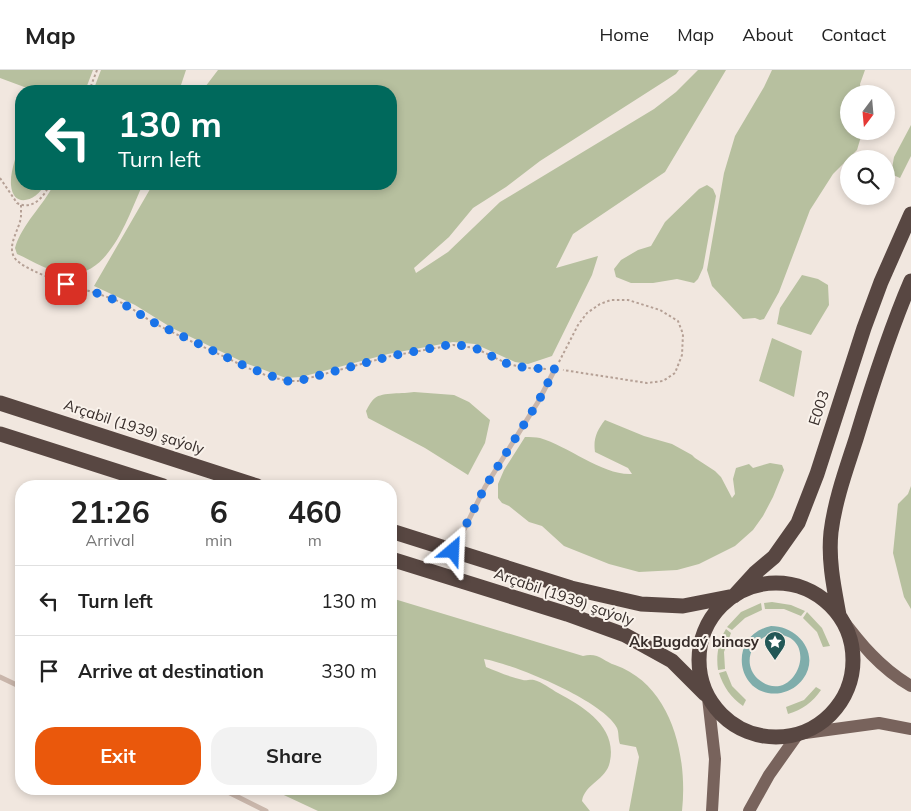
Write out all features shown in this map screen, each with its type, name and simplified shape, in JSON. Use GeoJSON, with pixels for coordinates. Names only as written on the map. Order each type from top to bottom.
{"type":"FeatureCollection","features":[{"type":"Feature","properties":{"kind":"highway","name":"E003"},"geometry":{"type":"LineString","coordinates":[[734,596],[755,573],[774,557],[798,523],[817,474],[864,328],[881,282],[911,214]]}},
{"type":"Feature","properties":{"kind":"highway"},"geometry":{"type":"LineString","coordinates":[[839,615],[822,598],[802,588],[778,583],[755,586],[734,596],[717,611],[705,631],[699,653],[700,676],[708,698],[721,714],[737,727],[757,735],[777,738],[798,734],[820,724],[838,707],[849,685],[854,661],[850,637],[839,615],[831,561],[831,532],[842,482],[888,339],[911,281]]}},
{"type":"Feature","properties":{"kind":"highway","name":"Arçabil (1939) şaýoly"},"geometry":{"type":"LineString","coordinates":[[0,403],[238,480]]}},
{"type":"Feature","properties":{"kind":"highway"},"geometry":{"type":"LineString","coordinates":[[0,434],[144,480]]}},
{"type":"Feature","properties":{"kind":"highway","name":"Arçabil (1939) şaýoly"},"geometry":{"type":"LineString","coordinates":[[397,533],[571,588],[641,604],[683,606],[734,596]]}},
{"type":"Feature","properties":{"kind":"highway","name":"Arçabil (1939) şaýoly"},"geometry":{"type":"LineString","coordinates":[[397,561],[567,614],[625,635],[672,661],[708,698]]}},
{"type":"Feature","properties":{"kind":"main road"},"geometry":{"type":"LineString","coordinates":[[839,615],[863,648],[893,675],[911,686]]}},
{"type":"Feature","properties":{"kind":"main road"},"geometry":{"type":"LineString","coordinates":[[708,698],[715,759],[712,811]]}},
{"type":"Feature","properties":{"kind":"main road"},"geometry":{"type":"LineString","coordinates":[[749,811],[770,775],[798,734],[879,723],[911,729]]}},
{"type":"Feature","properties":{"kind":"lane"},"geometry":{"type":"LineString","coordinates":[[453,551],[485,487],[538,402],[555,369]]}},
{"type":"Feature","properties":{"kind":"lane"},"geometry":{"type":"LineString","coordinates":[[0,677],[15,684]]}},
{"type":"Feature","properties":{"kind":"lane"},"geometry":{"type":"LineString","coordinates":[[234,795],[266,811]]}},
{"type":"Feature","properties":{"kind":"path"},"geometry":{"type":"LineString","coordinates":[[90,85],[96,70]]}},
{"type":"Feature","properties":{"kind":"path"},"geometry":{"type":"LineString","coordinates":[[0,178],[16,202],[21,205],[36,203],[42,198],[47,190]]}},
{"type":"Feature","properties":{"kind":"path"},"geometry":{"type":"LineString","coordinates":[[21,205],[21,217],[12,250],[14,257],[21,264],[66,284],[120,302],[171,331],[247,367],[288,381],[298,381],[391,356],[453,344],[475,348],[508,364],[527,368],[555,369],[647,383],[663,381],[675,372],[682,355],[684,334],[678,321],[660,310],[628,300],[611,300],[600,304],[588,313],[578,325],[555,369]]}},
{"type":"Feature","properties":{"kind":"green space"},"geometry":{"type":"Polygon","coordinates":[[[0,70],[93,70],[87,85],[19,85],[0,78],[0,70]]]}},
{"type":"Feature","properties":{"kind":"green space"},"geometry":{"type":"Polygon","coordinates":[[[101,70],[186,70],[181,85],[95,85],[101,70]]]}},
{"type":"Feature","properties":{"kind":"green space"},"geometry":{"type":"Polygon","coordinates":[[[218,70],[679,70],[676,74],[540,161],[506,187],[473,208],[449,237],[414,268],[416,273],[448,252],[500,202],[654,109],[676,92],[698,70],[726,70],[665,172],[573,234],[556,268],[598,256],[592,275],[552,356],[528,364],[515,362],[475,344],[453,342],[388,354],[301,377],[286,378],[245,363],[172,328],[135,305],[94,286],[150,190],[397,190],[397,85],[207,85],[218,70]]]}},
{"type":"Feature","properties":{"kind":"green space"},"geometry":{"type":"Polygon","coordinates":[[[772,70],[865,70],[860,85],[840,85],[840,140],[860,140],[857,150],[840,150],[840,167],[833,174],[810,210],[779,292],[764,319],[760,320],[755,318],[743,319],[712,286],[707,270],[724,173],[735,136],[772,70]]]}},
{"type":"Feature","properties":{"kind":"green space"},"geometry":{"type":"Polygon","coordinates":[[[911,125],[911,156],[900,178],[895,176],[895,155],[911,125]]]}},
{"type":"Feature","properties":{"kind":"green space"},"geometry":{"type":"Polygon","coordinates":[[[15,161],[15,190],[42,190],[26,200],[16,198],[11,185],[15,161]]]}},
{"type":"Feature","properties":{"kind":"green space"},"geometry":{"type":"Polygon","coordinates":[[[707,185],[713,189],[716,196],[703,268],[698,279],[694,283],[677,279],[653,283],[631,283],[616,277],[614,269],[621,260],[638,250],[651,246],[665,222],[699,189],[707,185]]]}},
{"type":"Feature","properties":{"kind":"green space"},"geometry":{"type":"Polygon","coordinates":[[[50,190],[140,190],[124,226],[106,255],[95,265],[83,272],[68,274],[42,266],[17,254],[15,248],[22,231],[50,190]]]}},
{"type":"Feature","properties":{"kind":"green space"},"geometry":{"type":"Polygon","coordinates":[[[802,275],[818,279],[828,285],[829,305],[811,335],[777,324],[780,308],[802,275]]]}},
{"type":"Feature","properties":{"kind":"green space"},"geometry":{"type":"Polygon","coordinates":[[[772,338],[802,351],[794,397],[759,381],[772,338]]]}},
{"type":"Feature","properties":{"kind":"green space"},"geometry":{"type":"Polygon","coordinates":[[[414,392],[454,395],[469,402],[490,420],[485,443],[468,475],[425,448],[368,418],[366,411],[372,401],[378,396],[414,392]]]}},
{"type":"Feature","properties":{"kind":"green space"},"geometry":{"type":"Polygon","coordinates":[[[605,420],[644,436],[672,444],[692,455],[721,477],[732,498],[735,494],[733,479],[736,468],[749,464],[753,468],[770,463],[782,465],[784,470],[763,516],[753,530],[735,546],[699,564],[677,570],[639,572],[609,564],[564,546],[542,526],[529,522],[509,506],[502,503],[498,498],[498,484],[504,470],[525,437],[540,438],[598,466],[621,473],[632,474],[628,468],[595,452],[596,435],[605,420]]]}},
{"type":"Feature","properties":{"kind":"green space"},"geometry":{"type":"Polygon","coordinates":[[[911,486],[911,609],[904,597],[893,553],[898,504],[908,494],[911,486]]]}},
{"type":"Feature","properties":{"kind":"green space"},"geometry":{"type":"Polygon","coordinates":[[[397,600],[583,656],[597,656],[634,675],[650,689],[663,706],[672,725],[682,768],[682,811],[629,811],[639,757],[636,747],[620,744],[617,728],[609,717],[556,685],[515,668],[484,659],[486,667],[513,677],[534,680],[543,684],[588,712],[603,728],[611,749],[610,761],[605,773],[584,795],[582,801],[590,811],[318,811],[284,795],[397,795],[397,600]]]}},
{"type":"Feature","properties":{"kind":"green space"},"geometry":{"type":"Polygon","coordinates":[[[772,602],[791,605],[805,611],[801,616],[784,609],[765,609],[764,603],[772,602]]]}},
{"type":"Feature","properties":{"kind":"green space"},"geometry":{"type":"Polygon","coordinates":[[[761,603],[762,610],[745,618],[732,630],[727,627],[741,612],[761,603]]]}},
{"type":"Feature","properties":{"kind":"green space"},"geometry":{"type":"Polygon","coordinates":[[[807,612],[822,628],[830,646],[823,647],[817,632],[803,618],[807,612]]]}},
{"type":"Feature","properties":{"kind":"green space"},"geometry":{"type":"Polygon","coordinates":[[[726,629],[731,633],[724,652],[725,669],[718,670],[718,649],[726,629]]]}},
{"type":"Feature","properties":{"kind":"green space"},"geometry":{"type":"Polygon","coordinates":[[[726,671],[732,686],[746,700],[743,706],[731,695],[723,683],[719,673],[726,671]]]}},
{"type":"Feature","properties":{"kind":"green space"},"geometry":{"type":"Polygon","coordinates":[[[816,687],[821,690],[807,705],[788,714],[786,707],[804,700],[816,687]]]}},
{"type":"Feature","properties":{"kind":"water"},"geometry":{"type":"Polygon","coordinates":[[[771,626],[781,627],[798,636],[804,643],[808,651],[808,670],[796,686],[781,693],[766,693],[754,687],[746,678],[742,666],[742,653],[747,642],[756,632],[771,626]],[[772,634],[759,641],[751,652],[750,666],[753,673],[758,679],[771,686],[783,685],[792,678],[798,668],[800,656],[797,645],[788,637],[772,634]]]}},
{"type":"Feature","properties":{"kind":"place","name":"Ak Bugdaý binasy"},"geometry":{"type":"Point","coordinates":[775,661]}},
{"type":"Feature","properties":{"kind":"route"},"geometry":{"type":"LineString","coordinates":[[66,284],[120,302],[153,322],[247,367],[288,381],[298,381],[391,356],[453,344],[475,348],[508,364],[527,368],[555,369],[538,402],[485,487],[453,551]]}}]}
